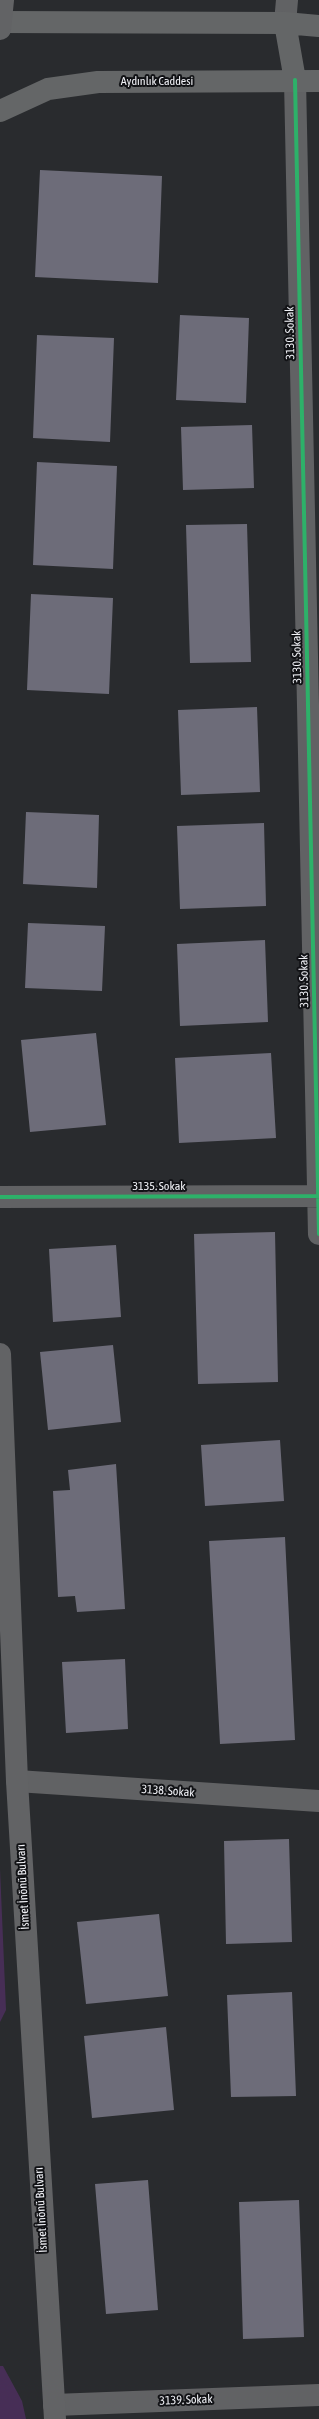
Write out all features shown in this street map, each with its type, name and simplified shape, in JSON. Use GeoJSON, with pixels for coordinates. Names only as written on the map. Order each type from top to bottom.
{"type":"FeatureCollection","features":[{"type":"Feature","properties":{"kind":"main road"},"geometry":{"type":"LineString","coordinates":[[0,29],[3,0]]}},
{"type":"Feature","properties":{"kind":"main road"},"geometry":{"type":"LineString","coordinates":[[0,22],[286,23],[319,26]]}},
{"type":"Feature","properties":{"kind":"main road"},"geometry":{"type":"LineString","coordinates":[[286,23],[295,80]]}},
{"type":"Feature","properties":{"kind":"main road","name":"Aydınlık Caddesi"},"geometry":{"type":"LineString","coordinates":[[0,111],[48,89],[98,82],[319,81]]}},
{"type":"Feature","properties":{"kind":"main road","name":"İsmet İnönü Bulvarı"},"geometry":{"type":"LineString","coordinates":[[0,1354],[17,1781],[54,2412]]}},
{"type":"Feature","properties":{"kind":"street"},"geometry":{"type":"LineString","coordinates":[[286,23],[287,0]]}},
{"type":"Feature","properties":{"kind":"street","name":"3130. Sokak"},"geometry":{"type":"LineString","coordinates":[[295,80],[315,862],[319,1234]]}},
{"type":"Feature","properties":{"kind":"street","name":"3135. Sokak"},"geometry":{"type":"LineString","coordinates":[[0,1197],[319,1196]]}},
{"type":"Feature","properties":{"kind":"street","name":"3138. Sokak"},"geometry":{"type":"LineString","coordinates":[[17,1781],[319,1801]]}},
{"type":"Feature","properties":{"kind":"street","name":"3139. Sokak"},"geometry":{"type":"LineString","coordinates":[[54,2412],[319,2395]]}},
{"type":"Feature","properties":{"kind":"shaded area"},"geometry":{"type":"Polygon","coordinates":[[[0,1869],[6,2010],[0,2022],[0,1869]]]}},
{"type":"Feature","properties":{"kind":"shaded area"},"geometry":{"type":"Polygon","coordinates":[[[0,2366],[3,2366],[22,2401],[26,2419],[0,2419],[0,2366]]]}},
{"type":"Feature","properties":{"kind":"building"},"geometry":{"type":"Polygon","coordinates":[[[40,170],[162,176],[158,283],[35,277],[40,170]]]}},
{"type":"Feature","properties":{"kind":"building"},"geometry":{"type":"Polygon","coordinates":[[[180,315],[249,318],[246,403],[176,400],[180,315]]]}},
{"type":"Feature","properties":{"kind":"building"},"geometry":{"type":"Polygon","coordinates":[[[37,335],[114,338],[110,442],[33,438],[37,335]]]}},
{"type":"Feature","properties":{"kind":"building"},"geometry":{"type":"Polygon","coordinates":[[[252,425],[254,488],[183,490],[181,427],[252,425]]]}},
{"type":"Feature","properties":{"kind":"building"},"geometry":{"type":"Polygon","coordinates":[[[37,462],[117,466],[113,569],[33,565],[37,462]]]}},
{"type":"Feature","properties":{"kind":"building"},"geometry":{"type":"Polygon","coordinates":[[[247,524],[251,662],[190,663],[186,525],[247,524]]]}},
{"type":"Feature","properties":{"kind":"building"},"geometry":{"type":"Polygon","coordinates":[[[31,594],[113,598],[109,694],[27,690],[31,594]]]}},
{"type":"Feature","properties":{"kind":"building"},"geometry":{"type":"Polygon","coordinates":[[[257,707],[260,792],[181,795],[178,710],[257,707]]]}},
{"type":"Feature","properties":{"kind":"building"},"geometry":{"type":"Polygon","coordinates":[[[26,812],[99,815],[97,888],[23,884],[26,812]]]}},
{"type":"Feature","properties":{"kind":"building"},"geometry":{"type":"Polygon","coordinates":[[[264,823],[266,906],[180,909],[177,826],[264,823]]]}},
{"type":"Feature","properties":{"kind":"building"},"geometry":{"type":"Polygon","coordinates":[[[28,923],[105,926],[102,991],[25,988],[28,923]]]}},
{"type":"Feature","properties":{"kind":"building"},"geometry":{"type":"Polygon","coordinates":[[[265,940],[268,1022],[180,1026],[177,944],[265,940]]]}},
{"type":"Feature","properties":{"kind":"building"},"geometry":{"type":"Polygon","coordinates":[[[96,1033],[106,1125],[30,1132],[21,1040],[96,1033]]]}},
{"type":"Feature","properties":{"kind":"building"},"geometry":{"type":"Polygon","coordinates":[[[271,1053],[276,1138],[179,1143],[175,1058],[271,1053]]]}},
{"type":"Feature","properties":{"kind":"building"},"geometry":{"type":"Polygon","coordinates":[[[275,1232],[278,1382],[198,1384],[194,1234],[275,1232]]]}},
{"type":"Feature","properties":{"kind":"building"},"geometry":{"type":"Polygon","coordinates":[[[116,1245],[121,1317],[53,1322],[49,1249],[116,1245]]]}},
{"type":"Feature","properties":{"kind":"building"},"geometry":{"type":"Polygon","coordinates":[[[113,1345],[121,1422],[48,1430],[40,1352],[113,1345]]]}},
{"type":"Feature","properties":{"kind":"building"},"geometry":{"type":"Polygon","coordinates":[[[280,1440],[284,1501],[205,1506],[201,1445],[280,1440]]]}},
{"type":"Feature","properties":{"kind":"building"},"geometry":{"type":"Polygon","coordinates":[[[116,1464],[125,1609],[77,1612],[75,1596],[58,1597],[53,1491],[70,1490],[68,1470],[116,1464]]]}},
{"type":"Feature","properties":{"kind":"building"},"geometry":{"type":"Polygon","coordinates":[[[285,1537],[295,1740],[220,1744],[209,1541],[285,1537]]]}},
{"type":"Feature","properties":{"kind":"building"},"geometry":{"type":"Polygon","coordinates":[[[125,1659],[128,1729],[66,1733],[62,1662],[125,1659]]]}},
{"type":"Feature","properties":{"kind":"building"},"geometry":{"type":"Polygon","coordinates":[[[289,1839],[292,1942],[226,1944],[224,1841],[289,1839]]]}},
{"type":"Feature","properties":{"kind":"building"},"geometry":{"type":"Polygon","coordinates":[[[159,1914],[168,1996],[86,2004],[77,1922],[159,1914]]]}},
{"type":"Feature","properties":{"kind":"building"},"geometry":{"type":"Polygon","coordinates":[[[292,1992],[296,2096],[231,2097],[227,1995],[292,1992]]]}},
{"type":"Feature","properties":{"kind":"building"},"geometry":{"type":"Polygon","coordinates":[[[166,2027],[174,2110],[92,2118],[84,2036],[166,2027]]]}},
{"type":"Feature","properties":{"kind":"building"},"geometry":{"type":"Polygon","coordinates":[[[148,2180],[158,2310],[106,2314],[95,2184],[148,2180]]]}},
{"type":"Feature","properties":{"kind":"building"},"geometry":{"type":"Polygon","coordinates":[[[299,2200],[304,2337],[243,2339],[239,2202],[299,2200]]]}},
{"type":"Feature","properties":{"kind":"cycle path"},"geometry":{"type":"LineString","coordinates":[[295,80],[319,1234]]}},
{"type":"Feature","properties":{"kind":"cycle path"},"geometry":{"type":"LineString","coordinates":[[0,1197],[319,1196]]}}]}
